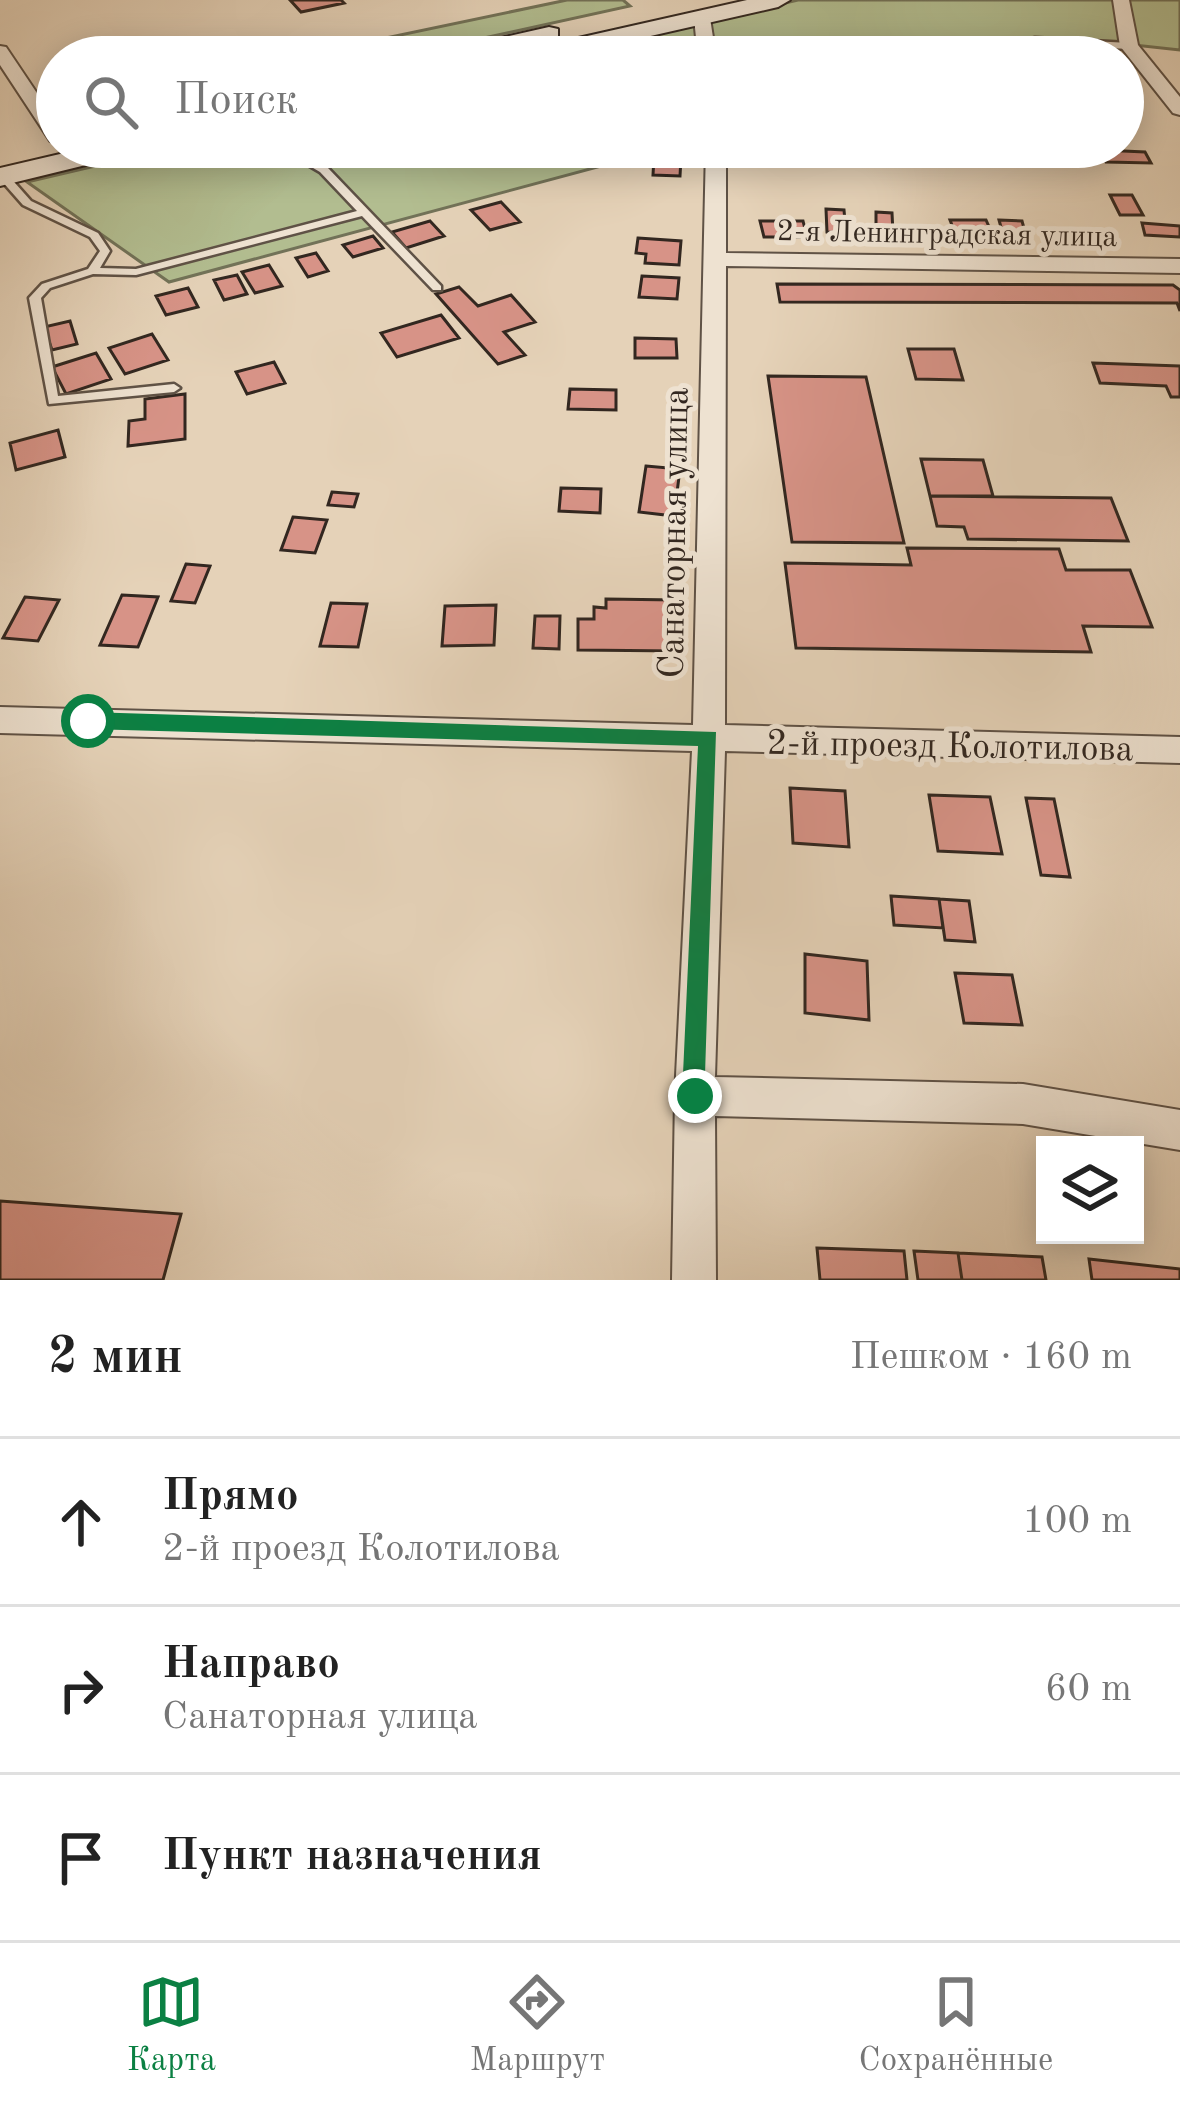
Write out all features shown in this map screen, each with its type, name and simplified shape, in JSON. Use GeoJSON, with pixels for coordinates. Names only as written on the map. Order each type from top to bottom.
{"type":"FeatureCollection","features":[{"type":"Feature","properties":{"kind":"main road"},"geometry":{"type":"LineString","coordinates":[[557,36],[699,9],[778,0]]}},
{"type":"Feature","properties":{"kind":"main road"},"geometry":{"type":"LineString","coordinates":[[601,36],[699,9]]}},
{"type":"Feature","properties":{"kind":"main road"},"geometry":{"type":"LineString","coordinates":[[1,171],[36,158]]}},
{"type":"Feature","properties":{"kind":"street"},"geometry":{"type":"LineString","coordinates":[[1121,0],[1127,36]]}},
{"type":"Feature","properties":{"kind":"street"},"geometry":{"type":"LineString","coordinates":[[0,51],[36,108]]}},
{"type":"Feature","properties":{"kind":"street"},"geometry":{"type":"LineString","coordinates":[[1144,64],[1180,108]]}},
{"type":"Feature","properties":{"kind":"street","name":"Санаторная улица"},"geometry":{"type":"LineString","coordinates":[[694,1280],[695,1096],[709,738],[716,168]]}},
{"type":"Feature","properties":{"kind":"street","name":"2-я Ленинградская улица"},"geometry":{"type":"LineString","coordinates":[[714,259],[1180,266]]}},
{"type":"Feature","properties":{"kind":"street","name":"2-й проезд Колотилова"},"geometry":{"type":"LineString","coordinates":[[0,720],[1180,750]]}},
{"type":"Feature","properties":{"kind":"street"},"geometry":{"type":"LineString","coordinates":[[695,1096],[1023,1104],[1180,1130]]}},
{"type":"Feature","properties":{"kind":"lane"},"geometry":{"type":"LineString","coordinates":[[320,168],[437,288]]}},
{"type":"Feature","properties":{"kind":"lane"},"geometry":{"type":"LineString","coordinates":[[1,171],[27,202],[94,235],[105,251],[92,271]]}},
{"type":"Feature","properties":{"kind":"lane"},"geometry":{"type":"LineString","coordinates":[[174,388],[53,400],[34,298],[46,286],[92,271],[136,272],[362,213]]}},
{"type":"Feature","properties":{"kind":"green space"},"geometry":{"type":"Polygon","coordinates":[[[567,0],[623,0],[630,6],[493,36],[395,36],[567,0]]]}},
{"type":"Feature","properties":{"kind":"green space"},"geometry":{"type":"Polygon","coordinates":[[[798,0],[1180,0],[1180,50],[1144,46],[1144,36],[645,36],[798,0]]]}},
{"type":"Feature","properties":{"kind":"green space"},"geometry":{"type":"Polygon","coordinates":[[[87,168],[594,168],[169,282],[27,182],[87,168]]]}},
{"type":"Feature","properties":{"kind":"building"},"geometry":{"type":"Polygon","coordinates":[[[290,0],[341,0],[344,3],[301,12],[290,0]]]}},
{"type":"Feature","properties":{"kind":"building"},"geometry":{"type":"Polygon","coordinates":[[[653,168],[680,168],[680,176],[653,175],[653,168]]]}},
{"type":"Feature","properties":{"kind":"building"},"geometry":{"type":"Polygon","coordinates":[[[1110,195],[1132,195],[1143,215],[1120,215],[1110,195]]]}},
{"type":"Feature","properties":{"kind":"building"},"geometry":{"type":"Polygon","coordinates":[[[501,202],[520,222],[490,230],[471,210],[501,202]]]}},
{"type":"Feature","properties":{"kind":"building"},"geometry":{"type":"Polygon","coordinates":[[[826,209],[844,210],[846,233],[827,232],[826,209]]]}},
{"type":"Feature","properties":{"kind":"building"},"geometry":{"type":"Polygon","coordinates":[[[876,212],[892,213],[893,233],[876,232],[876,212]]]}},
{"type":"Feature","properties":{"kind":"building"},"geometry":{"type":"Polygon","coordinates":[[[950,220],[986,220],[994,238],[957,238],[950,220]]]}},
{"type":"Feature","properties":{"kind":"building"},"geometry":{"type":"Polygon","coordinates":[[[999,220],[1022,221],[1027,239],[1004,238],[999,220]]]}},
{"type":"Feature","properties":{"kind":"building"},"geometry":{"type":"Polygon","coordinates":[[[430,221],[444,236],[406,248],[392,232],[430,221]]]}},
{"type":"Feature","properties":{"kind":"building"},"geometry":{"type":"Polygon","coordinates":[[[760,221],[803,221],[807,237],[764,237],[760,221]]]}},
{"type":"Feature","properties":{"kind":"building"},"geometry":{"type":"Polygon","coordinates":[[[1142,223],[1180,226],[1180,237],[1145,235],[1142,223]]]}},
{"type":"Feature","properties":{"kind":"building"},"geometry":{"type":"Polygon","coordinates":[[[373,236],[383,248],[353,257],[343,245],[373,236]]]}},
{"type":"Feature","properties":{"kind":"building"},"geometry":{"type":"Polygon","coordinates":[[[638,238],[681,241],[679,265],[645,263],[646,254],[636,253],[638,238]]]}},
{"type":"Feature","properties":{"kind":"building"},"geometry":{"type":"Polygon","coordinates":[[[316,253],[328,271],[308,277],[296,258],[316,253]]]}},
{"type":"Feature","properties":{"kind":"building"},"geometry":{"type":"Polygon","coordinates":[[[269,265],[282,286],[255,293],[242,272],[269,265]]]}},
{"type":"Feature","properties":{"kind":"building"},"geometry":{"type":"Polygon","coordinates":[[[237,275],[247,294],[224,300],[214,280],[237,275]]]}},
{"type":"Feature","properties":{"kind":"building"},"geometry":{"type":"Polygon","coordinates":[[[642,276],[679,278],[677,299],[639,297],[642,276]]]}},
{"type":"Feature","properties":{"kind":"building"},"geometry":{"type":"Polygon","coordinates":[[[777,284],[1173,285],[1180,290],[1180,311],[1177,303],[780,302],[777,284]]]}},
{"type":"Feature","properties":{"kind":"building"},"geometry":{"type":"Polygon","coordinates":[[[459,287],[478,306],[511,295],[535,322],[504,332],[525,355],[498,364],[436,294],[459,287]]]}},
{"type":"Feature","properties":{"kind":"building"},"geometry":{"type":"Polygon","coordinates":[[[188,288],[198,307],[166,315],[156,296],[188,288]]]}},
{"type":"Feature","properties":{"kind":"building"},"geometry":{"type":"Polygon","coordinates":[[[441,315],[459,338],[397,357],[381,333],[441,315]]]}},
{"type":"Feature","properties":{"kind":"building"},"geometry":{"type":"Polygon","coordinates":[[[70,321],[77,344],[52,350],[44,327],[70,321]]]}},
{"type":"Feature","properties":{"kind":"building"},"geometry":{"type":"Polygon","coordinates":[[[152,334],[168,360],[125,374],[109,348],[152,334]]]}},
{"type":"Feature","properties":{"kind":"building"},"geometry":{"type":"Polygon","coordinates":[[[635,338],[676,339],[677,358],[635,358],[635,338]]]}},
{"type":"Feature","properties":{"kind":"building"},"geometry":{"type":"Polygon","coordinates":[[[908,349],[954,349],[963,380],[916,379],[908,349]]]}},
{"type":"Feature","properties":{"kind":"building"},"geometry":{"type":"Polygon","coordinates":[[[96,353],[111,379],[66,394],[52,367],[96,353]]]}},
{"type":"Feature","properties":{"kind":"building"},"geometry":{"type":"Polygon","coordinates":[[[274,362],[285,383],[247,394],[236,372],[274,362]]]}},
{"type":"Feature","properties":{"kind":"building"},"geometry":{"type":"Polygon","coordinates":[[[1093,363],[1180,366],[1180,397],[1171,397],[1166,386],[1100,383],[1093,363]]]}},
{"type":"Feature","properties":{"kind":"building"},"geometry":{"type":"Polygon","coordinates":[[[768,376],[866,377],[904,543],[792,542],[768,376]]]}},
{"type":"Feature","properties":{"kind":"building"},"geometry":{"type":"Polygon","coordinates":[[[570,389],[616,390],[616,410],[568,409],[570,389]]]}},
{"type":"Feature","properties":{"kind":"building"},"geometry":{"type":"Polygon","coordinates":[[[185,394],[185,439],[128,446],[129,421],[145,419],[145,399],[185,394]]]}},
{"type":"Feature","properties":{"kind":"building"},"geometry":{"type":"Polygon","coordinates":[[[58,430],[65,457],[16,470],[10,443],[58,430]]]}},
{"type":"Feature","properties":{"kind":"building"},"geometry":{"type":"Polygon","coordinates":[[[921,459],[983,460],[993,496],[930,496],[921,459]]]}},
{"type":"Feature","properties":{"kind":"building"},"geometry":{"type":"Polygon","coordinates":[[[646,466],[680,469],[674,516],[639,512],[646,466]]]}},
{"type":"Feature","properties":{"kind":"building"},"geometry":{"type":"Polygon","coordinates":[[[561,488],[601,489],[600,513],[559,511],[561,488]]]}},
{"type":"Feature","properties":{"kind":"building"},"geometry":{"type":"Polygon","coordinates":[[[332,492],[358,494],[354,507],[328,505],[332,492]]]}},
{"type":"Feature","properties":{"kind":"building"},"geometry":{"type":"Polygon","coordinates":[[[930,496],[1111,498],[1128,541],[968,539],[964,527],[937,526],[930,496]]]}},
{"type":"Feature","properties":{"kind":"building"},"geometry":{"type":"Polygon","coordinates":[[[293,517],[327,520],[315,553],[281,550],[293,517]]]}},
{"type":"Feature","properties":{"kind":"building"},"geometry":{"type":"Polygon","coordinates":[[[907,548],[1059,549],[1066,570],[1130,570],[1152,627],[1083,626],[1091,652],[796,648],[785,563],[911,565],[907,548]]]}},
{"type":"Feature","properties":{"kind":"building"},"geometry":{"type":"Polygon","coordinates":[[[186,564],[210,566],[195,603],[171,601],[186,564]]]}},
{"type":"Feature","properties":{"kind":"building"},"geometry":{"type":"Polygon","coordinates":[[[122,595],[158,597],[138,647],[100,645],[122,595]]]}},
{"type":"Feature","properties":{"kind":"building"},"geometry":{"type":"Polygon","coordinates":[[[25,597],[59,600],[38,641],[3,638],[25,597]]]}},
{"type":"Feature","properties":{"kind":"building"},"geometry":{"type":"Polygon","coordinates":[[[606,599],[676,600],[678,651],[578,650],[578,619],[594,619],[594,607],[606,608],[606,599]]]}},
{"type":"Feature","properties":{"kind":"building"},"geometry":{"type":"Polygon","coordinates":[[[331,603],[367,604],[358,647],[320,646],[331,603]]]}},
{"type":"Feature","properties":{"kind":"building"},"geometry":{"type":"Polygon","coordinates":[[[496,605],[494,645],[442,646],[445,606],[496,605]]]}},
{"type":"Feature","properties":{"kind":"building"},"geometry":{"type":"Polygon","coordinates":[[[535,616],[560,616],[559,649],[533,648],[535,616]]]}},
{"type":"Feature","properties":{"kind":"building"},"geometry":{"type":"Polygon","coordinates":[[[790,788],[845,791],[849,847],[793,843],[790,788]]]}},
{"type":"Feature","properties":{"kind":"building"},"geometry":{"type":"Polygon","coordinates":[[[929,795],[990,797],[1002,854],[938,851],[929,795]]]}},
{"type":"Feature","properties":{"kind":"building"},"geometry":{"type":"Polygon","coordinates":[[[1026,798],[1054,799],[1070,877],[1041,875],[1026,798]]]}},
{"type":"Feature","properties":{"kind":"building"},"geometry":{"type":"Polygon","coordinates":[[[891,896],[939,899],[943,928],[894,925],[891,896]]]}},
{"type":"Feature","properties":{"kind":"building"},"geometry":{"type":"Polygon","coordinates":[[[939,899],[969,901],[975,942],[945,940],[939,899]]]}},
{"type":"Feature","properties":{"kind":"building"},"geometry":{"type":"Polygon","coordinates":[[[805,954],[867,961],[869,1020],[805,1013],[805,954]]]}},
{"type":"Feature","properties":{"kind":"building"},"geometry":{"type":"Polygon","coordinates":[[[955,973],[1012,975],[1022,1025],[964,1023],[955,973]]]}},
{"type":"Feature","properties":{"kind":"building"},"geometry":{"type":"Polygon","coordinates":[[[0,1201],[181,1214],[163,1280],[0,1280],[0,1201]]]}},
{"type":"Feature","properties":{"kind":"building"},"geometry":{"type":"Polygon","coordinates":[[[817,1248],[904,1251],[907,1280],[820,1280],[817,1248]]]}},
{"type":"Feature","properties":{"kind":"building"},"geometry":{"type":"Polygon","coordinates":[[[914,1251],[958,1253],[962,1280],[918,1280],[914,1251]]]}},
{"type":"Feature","properties":{"kind":"building"},"geometry":{"type":"Polygon","coordinates":[[[958,1253],[1042,1257],[1046,1280],[962,1280],[958,1253]]]}},
{"type":"Feature","properties":{"kind":"building"},"geometry":{"type":"Polygon","coordinates":[[[1089,1259],[1180,1269],[1180,1280],[1092,1280],[1089,1259]]]}},
{"type":"Feature","properties":{"kind":"route"},"geometry":{"type":"LineString","coordinates":[[88,721],[709,738],[695,1096]]}}]}
